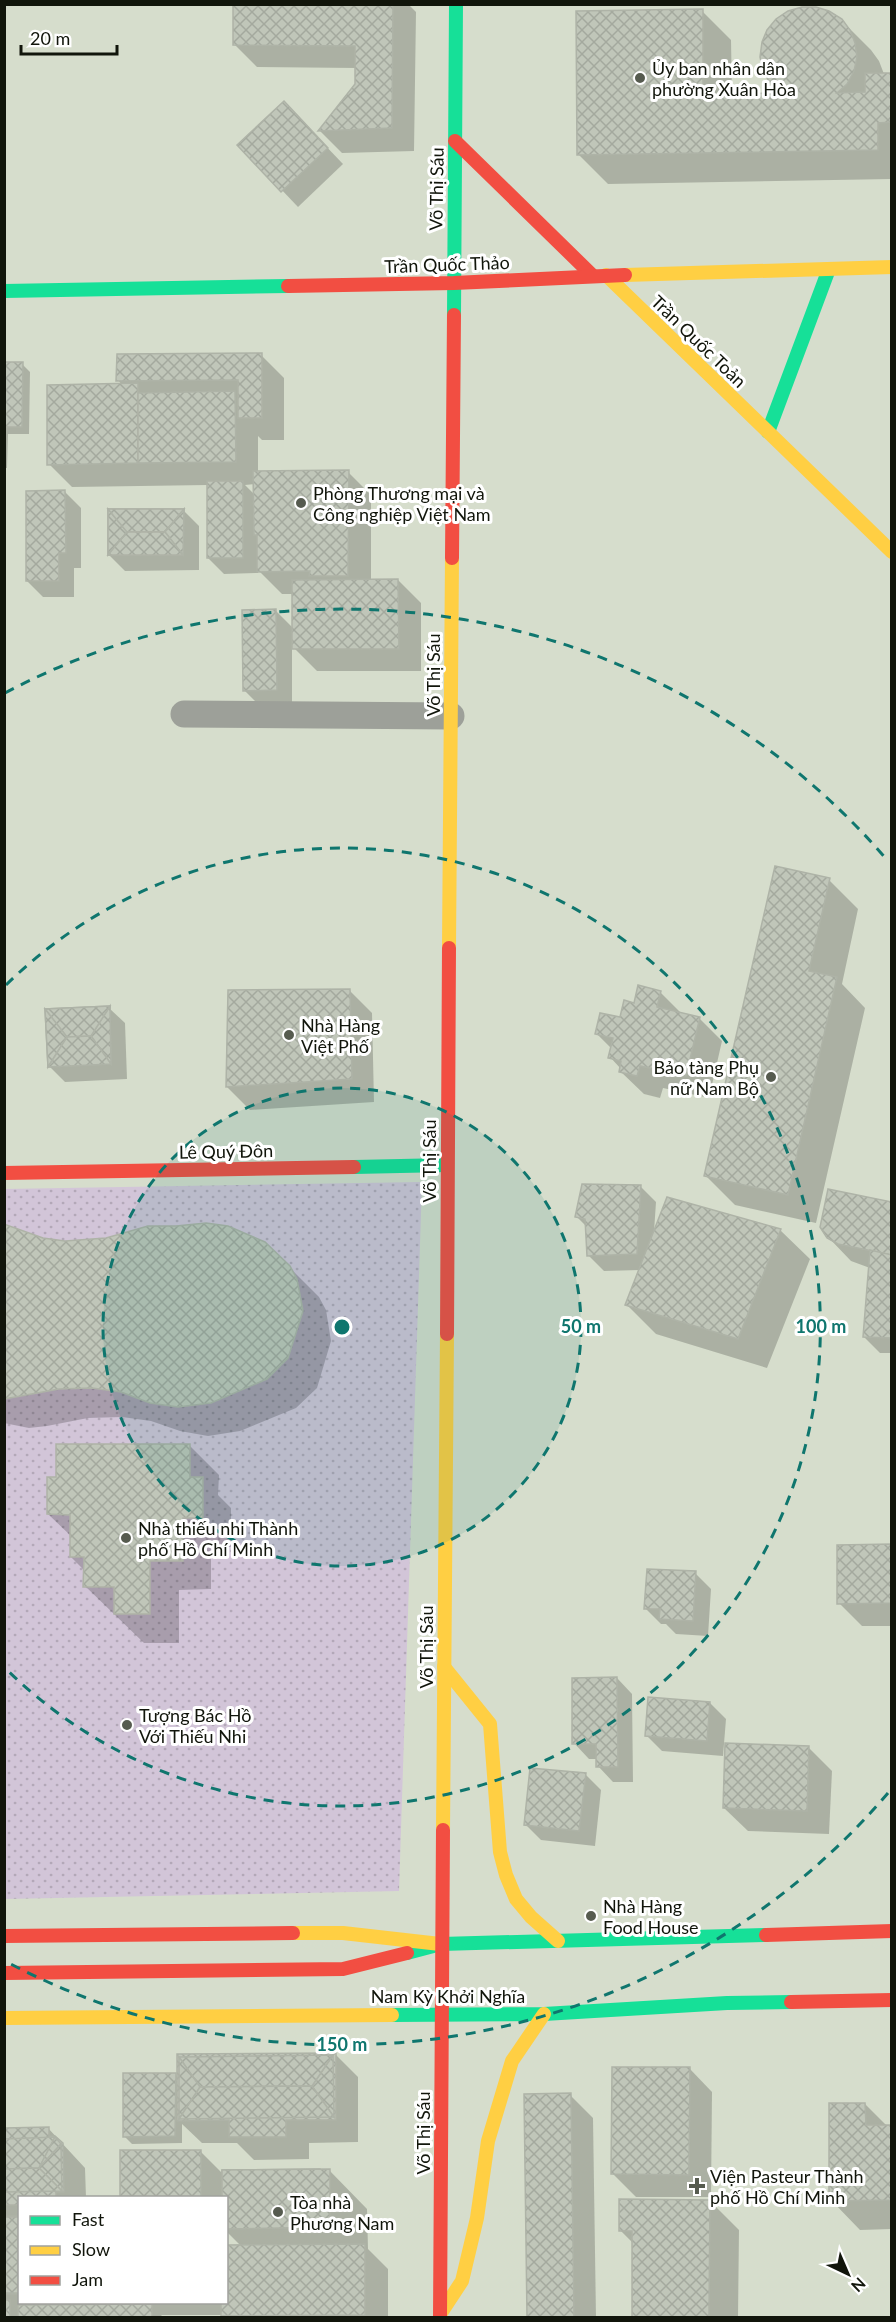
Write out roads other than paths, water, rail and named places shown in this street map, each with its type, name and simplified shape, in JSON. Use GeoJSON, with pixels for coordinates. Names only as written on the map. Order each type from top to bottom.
{"type":"FeatureCollection","features":[{"type":"Feature","properties":{"kind":"main road","name":"Võ Thị Sáu"},"geometry":{"type":"LineString","coordinates":[[440,2316],[456,4]]}},
{"type":"Feature","properties":{"kind":"main road","name":"Trần Quốc Toản"},"geometry":{"type":"LineString","coordinates":[[455,141],[768,432],[891,552]]}},
{"type":"Feature","properties":{"kind":"main road","name":"Trần Quốc Thảo"},"geometry":{"type":"LineString","coordinates":[[4,291],[454,283],[891,267]]}},
{"type":"Feature","properties":{"kind":"main road"},"geometry":{"type":"LineString","coordinates":[[768,432],[829,269]]}},
{"type":"Feature","properties":{"kind":"main road","name":"Lê Quý Đôn"},"geometry":{"type":"LineString","coordinates":[[4,1173],[447,1165]]}},
{"type":"Feature","properties":{"kind":"main road"},"geometry":{"type":"LineString","coordinates":[[444,1667],[490,1724],[500,1852],[506,1875],[516,1899],[531,1917],[558,1941]]}},
{"type":"Feature","properties":{"kind":"main road","name":"Nam Kỳ Khởi Nghĩa"},"geometry":{"type":"LineString","coordinates":[[4,1936],[343,1933],[441,1944],[891,1931]]}},
{"type":"Feature","properties":{"kind":"main road","name":"Nam Kỳ Khởi Nghĩa"},"geometry":{"type":"LineString","coordinates":[[4,1973],[343,1969],[441,1944]]}},
{"type":"Feature","properties":{"kind":"main road","name":"Nam Kỳ Khởi Nghĩa"},"geometry":{"type":"LineString","coordinates":[[4,2018],[544,2014],[727,2003],[891,2000]]}},
{"type":"Feature","properties":{"kind":"main road"},"geometry":{"type":"LineString","coordinates":[[440,2316],[462,2281],[477,2218],[488,2141],[512,2061],[544,2014]]}},
{"type":"Feature","properties":{"kind":"street"},"geometry":{"type":"LineString","coordinates":[[184,714],[451,716]]}},
{"type":"Feature","properties":{"kind":"place","name":"Ủy ban nhân dân phường Xuân Hòa"},"geometry":{"type":"Point","coordinates":[640,78]}},
{"type":"Feature","properties":{"kind":"place","name":"Phòng Thương mại và Công nghiệp Việt Nam"},"geometry":{"type":"Point","coordinates":[301,503]}},
{"type":"Feature","properties":{"kind":"place","name":"Nhà Hàng Việt Phố"},"geometry":{"type":"Point","coordinates":[289,1035]}},
{"type":"Feature","properties":{"kind":"place","name":"Bảo tàng Phụ nữ Nam Bộ"},"geometry":{"type":"Point","coordinates":[771,1077]}},
{"type":"Feature","properties":{"kind":"place","name":"Nhà thiếu nhi Thành phố Hồ Chí Minh"},"geometry":{"type":"Point","coordinates":[126,1538]}},
{"type":"Feature","properties":{"kind":"place","name":"Tượng Bác Hồ Với Thiếu Nhi"},"geometry":{"type":"Point","coordinates":[127,1725]}},
{"type":"Feature","properties":{"kind":"place","name":"Nhà Hàng Food House"},"geometry":{"type":"Point","coordinates":[591,1916]}},
{"type":"Feature","properties":{"kind":"place","name":"Viện Pasteur Thành phố Hồ Chí Minh"},"geometry":{"type":"Point","coordinates":[697,2186]}},
{"type":"Feature","properties":{"kind":"place","name":"Tòa nhà Phương Nam"},"geometry":{"type":"Point","coordinates":[278,2212]}}]}
